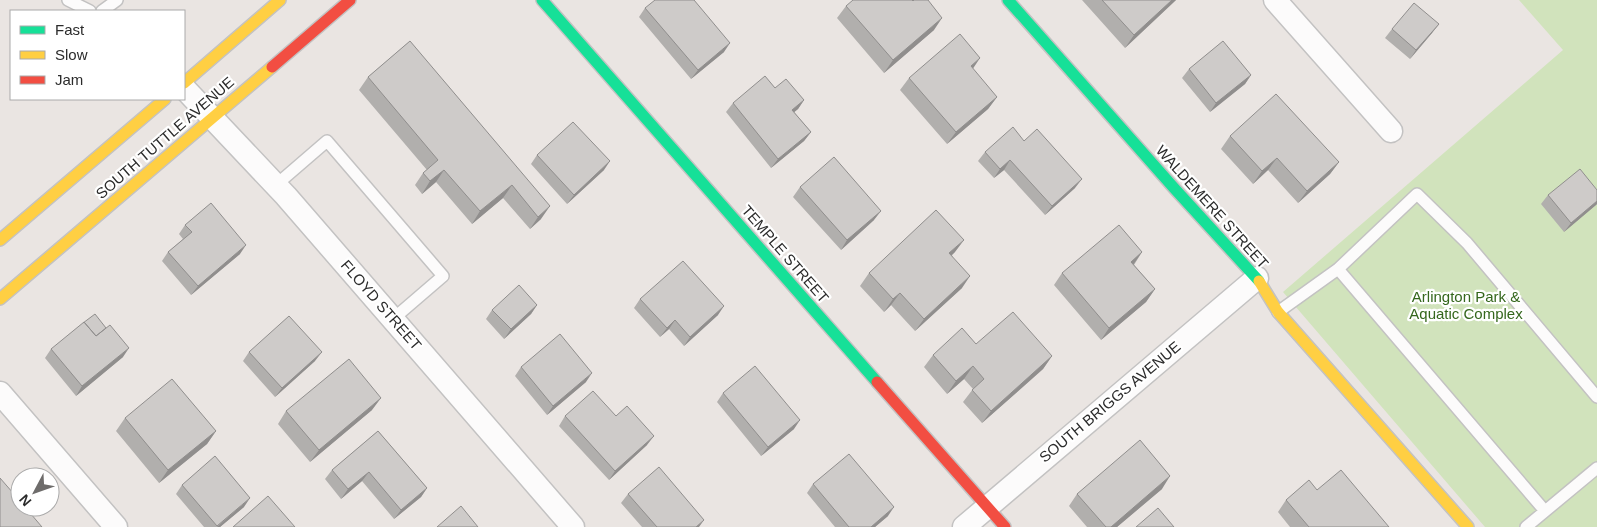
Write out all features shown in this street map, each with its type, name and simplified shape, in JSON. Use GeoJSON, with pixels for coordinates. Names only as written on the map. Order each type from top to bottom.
{"type":"FeatureCollection","features":[{"type":"Feature","properties":{"kind":"street","name":"SOUTH TUTTLE AVENUE"},"geometry":{"type":"LineString","coordinates":[[185,80],[280,0]]}},
{"type":"Feature","properties":{"kind":"street","name":"SOUTH TUTTLE AVENUE"},"geometry":{"type":"LineString","coordinates":[[0,300],[350,0]]}},
{"type":"Feature","properties":{"kind":"street","name":"TEMPLE STREET"},"geometry":{"type":"LineString","coordinates":[[542,0],[1005,527]]}},
{"type":"Feature","properties":{"kind":"street","name":"WALDEMERE STREET"},"geometry":{"type":"LineString","coordinates":[[1008,0],[1174,188],[1257,278],[1278,312],[1468,527]]}},
{"type":"Feature","properties":{"kind":"street"},"geometry":{"type":"LineString","coordinates":[[1275,0],[1391,131]]}},
{"type":"Feature","properties":{"kind":"street","name":"FLOYD STREET"},"geometry":{"type":"LineString","coordinates":[[185,80],[212,118],[276,185],[573,527]]}},
{"type":"Feature","properties":{"kind":"street","name":"SOUTH TUTTLE AVENUE"},"geometry":{"type":"LineString","coordinates":[[0,240],[164,100]]}},
{"type":"Feature","properties":{"kind":"street","name":"SOUTH BRIGGS AVENUE"},"geometry":{"type":"LineString","coordinates":[[964,527],[1257,278]]}},
{"type":"Feature","properties":{"kind":"street"},"geometry":{"type":"LineString","coordinates":[[0,393],[116,527]]}},
{"type":"Feature","properties":{"kind":"lane"},"geometry":{"type":"LineString","coordinates":[[68,0],[88,10]]}},
{"type":"Feature","properties":{"kind":"lane"},"geometry":{"type":"LineString","coordinates":[[103,10],[117,0]]}},
{"type":"Feature","properties":{"kind":"lane"},"geometry":{"type":"LineString","coordinates":[[146,100],[154,109]]}},
{"type":"Feature","properties":{"kind":"lane"},"geometry":{"type":"LineString","coordinates":[[276,185],[327,141],[444,276],[393,319]]}},
{"type":"Feature","properties":{"kind":"lane"},"geometry":{"type":"LineString","coordinates":[[1278,312],[1338,269],[1417,194],[1467,243],[1597,398]]}},
{"type":"Feature","properties":{"kind":"lane"},"geometry":{"type":"LineString","coordinates":[[1338,269],[1545,511]]}},
{"type":"Feature","properties":{"kind":"lane"},"geometry":{"type":"LineString","coordinates":[[1526,527],[1597,468]]}},
{"type":"Feature","properties":{"kind":"green space","name":"Arlington Park & Aquatic Complex"},"geometry":{"type":"Polygon","coordinates":[[[1519,0],[1597,0],[1597,527],[1485,527],[1283,292],[1563,50],[1519,0]]]}},
{"type":"Feature","properties":{"kind":"building"},"geometry":{"type":"Polygon","coordinates":[[[655,0],[694,0],[730,43],[698,70],[645,8],[655,0]]]}},
{"type":"Feature","properties":{"kind":"building"},"geometry":{"type":"Polygon","coordinates":[[[853,0],[928,0],[942,18],[893,60],[846,6],[853,0]]]}},
{"type":"Feature","properties":{"kind":"building"},"geometry":{"type":"Polygon","coordinates":[[[1102,0],[1172,0],[1134,35],[1102,0]]]}},
{"type":"Feature","properties":{"kind":"building"},"geometry":{"type":"Polygon","coordinates":[[[1414,3],[1439,24],[1416,50],[1392,29],[1414,3]]]}},
{"type":"Feature","properties":{"kind":"building"},"geometry":{"type":"Polygon","coordinates":[[[960,34],[980,58],[971,66],[997,97],[956,132],[909,78],[960,34]]]}},
{"type":"Feature","properties":{"kind":"building"},"geometry":{"type":"Polygon","coordinates":[[[410,41],[550,206],[538,217],[512,185],[480,211],[444,170],[430,181],[423,173],[438,160],[368,77],[410,41]]]}},
{"type":"Feature","properties":{"kind":"building"},"geometry":{"type":"Polygon","coordinates":[[[1223,41],[1251,75],[1216,103],[1189,69],[1223,41]]]}},
{"type":"Feature","properties":{"kind":"building"},"geometry":{"type":"Polygon","coordinates":[[[765,76],[775,88],[786,79],[804,100],[792,110],[811,132],[778,159],[733,103],[765,76]]]}},
{"type":"Feature","properties":{"kind":"building"},"geometry":{"type":"Polygon","coordinates":[[[1276,94],[1339,162],[1307,191],[1277,158],[1262,171],[1230,136],[1276,94]]]}},
{"type":"Feature","properties":{"kind":"building"},"geometry":{"type":"Polygon","coordinates":[[[573,122],[610,161],[574,195],[537,155],[573,122]]]}},
{"type":"Feature","properties":{"kind":"building"},"geometry":{"type":"Polygon","coordinates":[[[1013,127],[1024,141],[1037,129],[1082,179],[1052,206],[1010,160],[1000,169],[985,152],[1013,127]]]}},
{"type":"Feature","properties":{"kind":"building"},"geometry":{"type":"Polygon","coordinates":[[[834,157],[881,211],[847,240],[800,187],[834,157]]]}},
{"type":"Feature","properties":{"kind":"building"},"geometry":{"type":"Polygon","coordinates":[[[1580,169],[1597,190],[1597,201],[1571,223],[1548,195],[1580,169]]]}},
{"type":"Feature","properties":{"kind":"building"},"geometry":{"type":"Polygon","coordinates":[[[211,203],[246,245],[198,286],[168,252],[192,232],[185,225],[211,203]]]}},
{"type":"Feature","properties":{"kind":"building"},"geometry":{"type":"Polygon","coordinates":[[[936,210],[964,240],[949,253],[970,276],[924,319],[900,293],[893,299],[869,273],[936,210]]]}},
{"type":"Feature","properties":{"kind":"building"},"geometry":{"type":"Polygon","coordinates":[[[1119,225],[1142,252],[1131,262],[1155,289],[1109,328],[1062,273],[1119,225]]]}},
{"type":"Feature","properties":{"kind":"building"},"geometry":{"type":"Polygon","coordinates":[[[683,261],[724,306],[690,337],[675,320],[667,328],[640,299],[683,261]]]}},
{"type":"Feature","properties":{"kind":"building"},"geometry":{"type":"Polygon","coordinates":[[[519,285],[537,305],[511,329],[492,310],[519,285]]]}},
{"type":"Feature","properties":{"kind":"building"},"geometry":{"type":"Polygon","coordinates":[[[1013,312],[1052,356],[991,411],[972,390],[984,379],[973,366],[956,381],[933,355],[962,328],[976,344],[1013,312]]]}},
{"type":"Feature","properties":{"kind":"building"},"geometry":{"type":"Polygon","coordinates":[[[95,314],[106,328],[96,336],[84,322],[95,314]]]}},
{"type":"Feature","properties":{"kind":"building"},"geometry":{"type":"Polygon","coordinates":[[[289,316],[322,352],[282,388],[249,352],[289,316]]]}},
{"type":"Feature","properties":{"kind":"building"},"geometry":{"type":"Polygon","coordinates":[[[84,322],[96,336],[110,325],[129,348],[82,386],[51,349],[84,322]]]}},
{"type":"Feature","properties":{"kind":"building"},"geometry":{"type":"Polygon","coordinates":[[[560,334],[592,373],[553,406],[521,367],[560,334]]]}},
{"type":"Feature","properties":{"kind":"building"},"geometry":{"type":"Polygon","coordinates":[[[349,359],[381,398],[319,450],[286,411],[349,359]]]}},
{"type":"Feature","properties":{"kind":"building"},"geometry":{"type":"Polygon","coordinates":[[[755,366],[800,420],[768,447],[723,393],[755,366]]]}},
{"type":"Feature","properties":{"kind":"building"},"geometry":{"type":"Polygon","coordinates":[[[172,379],[216,431],[168,470],[125,418],[172,379]]]}},
{"type":"Feature","properties":{"kind":"building"},"geometry":{"type":"Polygon","coordinates":[[[593,391],[616,416],[627,406],[654,436],[615,471],[565,416],[593,391]]]}},
{"type":"Feature","properties":{"kind":"building"},"geometry":{"type":"Polygon","coordinates":[[[378,431],[427,488],[401,510],[369,472],[348,489],[332,470],[378,431]]]}},
{"type":"Feature","properties":{"kind":"building"},"geometry":{"type":"Polygon","coordinates":[[[1140,440],[1170,476],[1111,527],[1106,527],[1077,494],[1140,440]]]}},
{"type":"Feature","properties":{"kind":"building"},"geometry":{"type":"Polygon","coordinates":[[[849,454],[894,507],[871,527],[849,527],[813,484],[849,454]]]}},
{"type":"Feature","properties":{"kind":"building"},"geometry":{"type":"Polygon","coordinates":[[[215,456],[250,498],[217,526],[182,485],[215,456]]]}},
{"type":"Feature","properties":{"kind":"building"},"geometry":{"type":"Polygon","coordinates":[[[659,467],[704,520],[696,527],[657,527],[628,494],[659,467]]]}},
{"type":"Feature","properties":{"kind":"building"},"geometry":{"type":"Polygon","coordinates":[[[1341,470],[1389,527],[1309,527],[1286,500],[1309,480],[1317,490],[1341,470]]]}},
{"type":"Feature","properties":{"kind":"building"},"geometry":{"type":"Polygon","coordinates":[[[0,478],[10,490],[10,517],[34,517],[42,527],[0,527],[0,478]]]}},
{"type":"Feature","properties":{"kind":"building"},"geometry":{"type":"Polygon","coordinates":[[[268,496],[295,527],[233,527],[268,496]]]}},
{"type":"Feature","properties":{"kind":"building"},"geometry":{"type":"Polygon","coordinates":[[[461,506],[478,527],[437,527],[461,506]]]}},
{"type":"Feature","properties":{"kind":"building"},"geometry":{"type":"Polygon","coordinates":[[[1158,508],[1174,527],[1136,527],[1158,508]]]}},
{"type":"Feature","properties":{"kind":"traffic: fast"},"geometry":{"type":"LineString","coordinates":[[542,0],[877,382]]}},
{"type":"Feature","properties":{"kind":"traffic: fast"},"geometry":{"type":"LineString","coordinates":[[1008,0],[1259,281]]}},
{"type":"Feature","properties":{"kind":"traffic: slow"},"geometry":{"type":"LineString","coordinates":[[185,82],[280,0]]}},
{"type":"Feature","properties":{"kind":"traffic: slow"},"geometry":{"type":"LineString","coordinates":[[0,299],[272,67]]}},
{"type":"Feature","properties":{"kind":"traffic: slow"},"geometry":{"type":"LineString","coordinates":[[0,240],[164,100]]}},
{"type":"Feature","properties":{"kind":"traffic: slow"},"geometry":{"type":"LineString","coordinates":[[1259,281],[1278,312],[1468,527]]}},
{"type":"Feature","properties":{"kind":"traffic: jam"},"geometry":{"type":"LineString","coordinates":[[272,67],[350,0]]}},
{"type":"Feature","properties":{"kind":"traffic: jam"},"geometry":{"type":"LineString","coordinates":[[877,382],[1005,527]]}}]}
